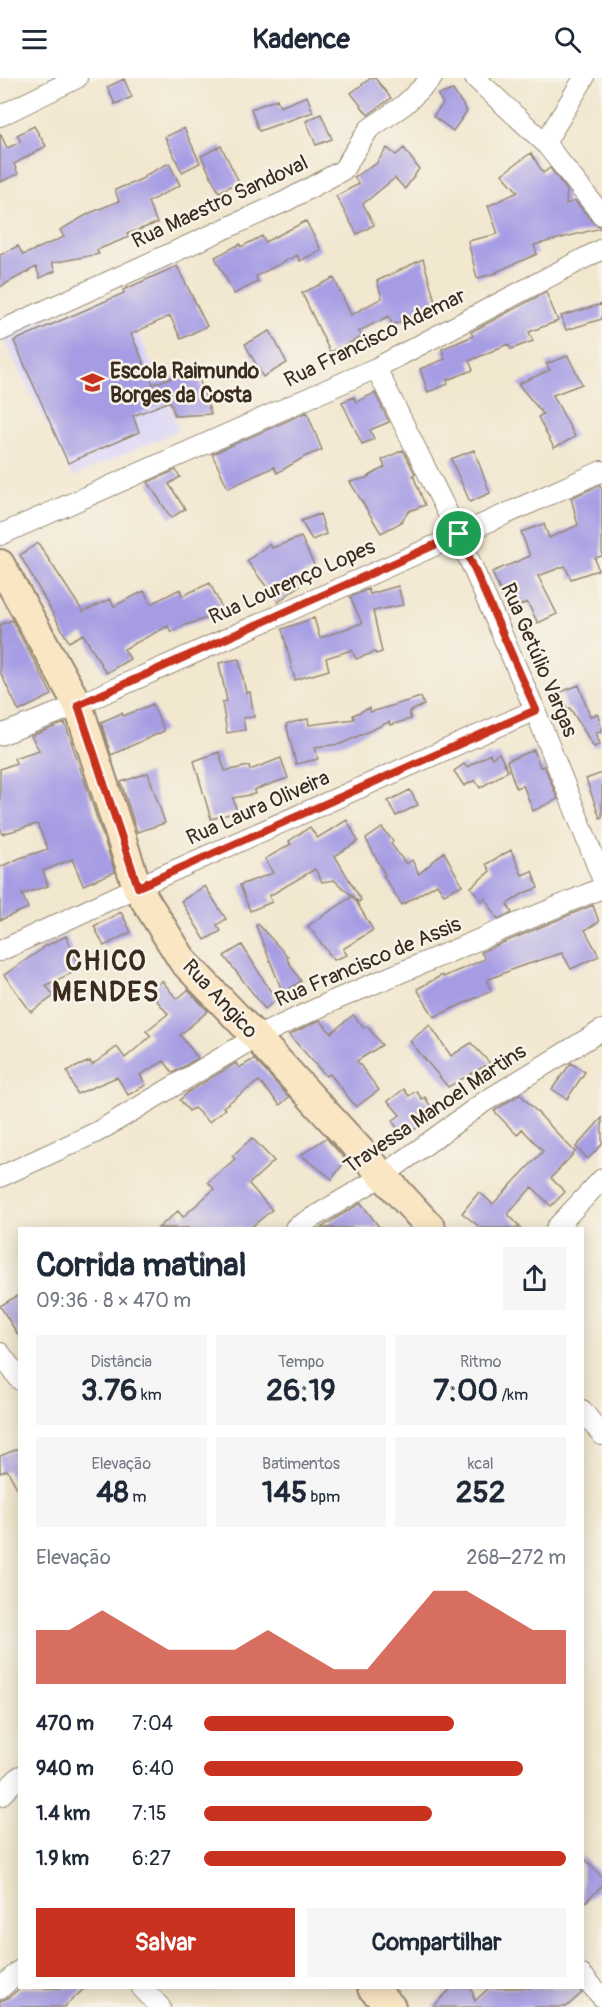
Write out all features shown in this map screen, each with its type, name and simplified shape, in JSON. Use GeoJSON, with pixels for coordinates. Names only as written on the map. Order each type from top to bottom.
{"type":"FeatureCollection","features":[{"type":"Feature","properties":{"kind":"street"},"geometry":{"type":"LineString","coordinates":[[0,116],[77,78]]}},
{"type":"Feature","properties":{"kind":"street","name":"Rua Maestro Sandoval"},"geometry":{"type":"LineString","coordinates":[[0,331],[286,201],[343,170],[369,129],[404,105],[432,78]]}},
{"type":"Feature","properties":{"kind":"street"},"geometry":{"type":"LineString","coordinates":[[475,78],[545,143],[602,215]]}},
{"type":"Feature","properties":{"kind":"street"},"geometry":{"type":"LineString","coordinates":[[545,143],[584,78]]}},
{"type":"Feature","properties":{"kind":"street","name":"Rua Francisco Ademar"},"geometry":{"type":"LineString","coordinates":[[0,535],[376,368],[602,249]]}},
{"type":"Feature","properties":{"kind":"street","name":"Rua Getúlio Vargas"},"geometry":{"type":"LineString","coordinates":[[376,368],[459,534],[536,710],[602,878]]}},
{"type":"Feature","properties":{"kind":"street","name":"Rua Lourenço Lopes"},"geometry":{"type":"LineString","coordinates":[[0,735],[78,705],[602,471]]}},
{"type":"Feature","properties":{"kind":"street","name":"Rua Angico"},"geometry":{"type":"LineString","coordinates":[[0,564],[78,705],[138,887],[183,961],[430,1227]]}},
{"type":"Feature","properties":{"kind":"street","name":"Rua Laura Oliveira"},"geometry":{"type":"LineString","coordinates":[[0,951],[536,710]]}},
{"type":"Feature","properties":{"kind":"street","name":"Rua Francisco de Assis"},"geometry":{"type":"LineString","coordinates":[[0,1177],[97,1132],[256,1037],[335,1000],[602,888]]}},
{"type":"Feature","properties":{"kind":"street","name":"Travessa Manoel Martins"},"geometry":{"type":"LineString","coordinates":[[297,1227],[384,1175],[484,1102],[602,1030]]}},
{"type":"Feature","properties":{"kind":"street"},"geometry":{"type":"LineString","coordinates":[[557,1227],[602,1179]]}},
{"type":"Feature","properties":{"kind":"street"},"geometry":{"type":"LineString","coordinates":[[0,1353],[18,1377]]}},
{"type":"Feature","properties":{"kind":"street"},"geometry":{"type":"LineString","coordinates":[[584,1412],[602,1435]]}},
{"type":"Feature","properties":{"kind":"street"},"geometry":{"type":"LineString","coordinates":[[0,1796],[18,1778]]}},
{"type":"Feature","properties":{"kind":"street"},"geometry":{"type":"LineString","coordinates":[[0,1989],[18,1972]]}},
{"type":"Feature","properties":{"kind":"street"},"geometry":{"type":"LineString","coordinates":[[584,1977],[602,1997]]}},
{"type":"Feature","properties":{"kind":"street"},"geometry":{"type":"LineString","coordinates":[[143,1989],[160,2007]]}},
{"type":"Feature","properties":{"kind":"street"},"geometry":{"type":"LineString","coordinates":[[373,1989],[391,2007]]}},
{"type":"Feature","properties":{"kind":"shaded area","name":"Escola Raimundo Borges da Costa"},"geometry":{"type":"Polygon","coordinates":[[[121,292],[179,430],[73,477],[2,336],[121,292]]]}},
{"type":"Feature","properties":{"kind":"building"},"geometry":{"type":"Polygon","coordinates":[[[371,78],[375,78],[391,98],[368,115],[351,93],[371,78]]]}},
{"type":"Feature","properties":{"kind":"building"},"geometry":{"type":"Polygon","coordinates":[[[124,79],[132,97],[115,104],[107,87],[124,79]]]}},
{"type":"Feature","properties":{"kind":"building"},"geometry":{"type":"Polygon","coordinates":[[[453,90],[467,111],[453,131],[433,116],[443,104],[438,95],[453,90]]]}},
{"type":"Feature","properties":{"kind":"building"},"geometry":{"type":"Polygon","coordinates":[[[307,96],[313,112],[259,131],[251,109],[277,99],[280,107],[307,96]]]}},
{"type":"Feature","properties":{"kind":"building"},"geometry":{"type":"Polygon","coordinates":[[[321,114],[332,139],[316,145],[306,121],[321,114]]]}},
{"type":"Feature","properties":{"kind":"building"},"geometry":{"type":"Polygon","coordinates":[[[34,126],[46,146],[14,164],[18,174],[0,182],[0,133],[7,148],[21,142],[17,135],[34,126]]]}},
{"type":"Feature","properties":{"kind":"building"},"geometry":{"type":"Polygon","coordinates":[[[184,128],[200,163],[182,172],[165,137],[184,128]]]}},
{"type":"Feature","properties":{"kind":"building"},"geometry":{"type":"Polygon","coordinates":[[[221,146],[239,182],[219,192],[201,156],[221,146]]]}},
{"type":"Feature","properties":{"kind":"building"},"geometry":{"type":"Polygon","coordinates":[[[387,148],[396,155],[404,148],[419,169],[405,189],[395,178],[363,204],[374,225],[357,234],[336,196],[359,184],[354,177],[376,164],[387,148]]]}},
{"type":"Feature","properties":{"kind":"building"},"geometry":{"type":"Polygon","coordinates":[[[531,153],[543,173],[550,168],[567,190],[566,204],[575,201],[601,228],[534,245],[537,254],[497,273],[477,278],[468,241],[498,234],[488,206],[518,192],[502,174],[531,153]]]}},
{"type":"Feature","properties":{"kind":"building"},"geometry":{"type":"Polygon","coordinates":[[[169,163],[180,185],[148,202],[157,223],[127,234],[129,237],[97,250],[99,254],[52,263],[55,271],[40,278],[36,267],[0,287],[0,255],[18,246],[23,255],[64,237],[60,230],[90,213],[119,201],[115,190],[144,178],[169,163]]]}},
{"type":"Feature","properties":{"kind":"building"},"geometry":{"type":"Polygon","coordinates":[[[306,221],[321,250],[300,261],[297,255],[256,276],[258,282],[234,294],[215,257],[262,236],[265,242],[306,221]]]}},
{"type":"Feature","properties":{"kind":"building"},"geometry":{"type":"Polygon","coordinates":[[[423,259],[437,308],[392,325],[389,316],[359,331],[362,337],[330,352],[302,293],[334,278],[351,315],[382,298],[377,281],[423,259]]]}},
{"type":"Feature","properties":{"kind":"building","name":"Escola Raimundo Borges da Costa"},"geometry":{"type":"Polygon","coordinates":[[[177,266],[207,326],[181,339],[170,316],[131,334],[153,384],[196,370],[211,414],[175,416],[170,401],[133,416],[139,432],[68,463],[14,341],[124,293],[123,290],[177,266]]]}},
{"type":"Feature","properties":{"kind":"building"},"geometry":{"type":"Polygon","coordinates":[[[546,292],[558,321],[529,332],[533,341],[511,349],[508,344],[469,361],[473,370],[447,380],[448,384],[428,392],[420,369],[445,359],[442,349],[473,336],[471,332],[546,292]]]}},
{"type":"Feature","properties":{"kind":"building"},"geometry":{"type":"Polygon","coordinates":[[[602,304],[602,319],[566,330],[561,316],[602,304]]]}},
{"type":"Feature","properties":{"kind":"building"},"geometry":{"type":"Polygon","coordinates":[[[270,331],[287,363],[263,377],[245,344],[270,331]]]}},
{"type":"Feature","properties":{"kind":"building"},"geometry":{"type":"Polygon","coordinates":[[[568,356],[582,384],[553,395],[575,437],[554,448],[538,417],[543,414],[518,384],[550,370],[546,364],[568,356]]]}},
{"type":"Feature","properties":{"kind":"building"},"geometry":{"type":"Polygon","coordinates":[[[375,393],[389,422],[370,430],[374,439],[362,444],[342,402],[354,397],[356,402],[375,393]]]}},
{"type":"Feature","properties":{"kind":"building"},"geometry":{"type":"Polygon","coordinates":[[[307,412],[322,450],[306,456],[277,473],[274,467],[228,488],[212,454],[307,412]]]}},
{"type":"Feature","properties":{"kind":"building"},"geometry":{"type":"Polygon","coordinates":[[[403,450],[415,474],[413,475],[425,505],[409,511],[400,523],[381,533],[350,482],[366,478],[385,467],[382,460],[403,450]]]}},
{"type":"Feature","properties":{"kind":"building"},"geometry":{"type":"Polygon","coordinates":[[[474,450],[490,493],[470,502],[451,459],[474,450]]]}},
{"type":"Feature","properties":{"kind":"building"},"geometry":{"type":"Polygon","coordinates":[[[176,470],[180,477],[169,484],[185,509],[171,518],[148,482],[176,470]]]}},
{"type":"Feature","properties":{"kind":"building"},"geometry":{"type":"Polygon","coordinates":[[[600,485],[602,490],[602,556],[595,558],[598,570],[571,579],[565,566],[538,576],[557,614],[538,623],[527,602],[513,609],[505,591],[501,593],[492,572],[530,556],[521,532],[544,524],[549,538],[578,525],[571,498],[600,485]]]}},
{"type":"Feature","properties":{"kind":"building"},"geometry":{"type":"Polygon","coordinates":[[[320,514],[326,534],[312,540],[301,521],[320,514]]]}},
{"type":"Feature","properties":{"kind":"building"},"geometry":{"type":"Polygon","coordinates":[[[301,537],[316,569],[295,578],[300,585],[278,602],[247,561],[269,544],[272,548],[301,537]]]}},
{"type":"Feature","properties":{"kind":"building"},"geometry":{"type":"Polygon","coordinates":[[[38,543],[83,612],[110,599],[114,606],[144,591],[151,604],[180,589],[182,596],[210,583],[224,613],[185,625],[171,632],[168,626],[124,649],[130,659],[106,673],[83,634],[69,642],[20,555],[38,543]]]}},
{"type":"Feature","properties":{"kind":"building"},"geometry":{"type":"Polygon","coordinates":[[[398,586],[403,605],[373,611],[382,652],[376,654],[375,652],[356,659],[352,650],[326,658],[329,670],[295,680],[282,629],[314,618],[320,638],[362,623],[350,597],[368,589],[370,594],[398,586]]]}},
{"type":"Feature","properties":{"kind":"building"},"geometry":{"type":"Polygon","coordinates":[[[12,620],[52,695],[19,711],[0,672],[0,625],[12,620]]]}},
{"type":"Feature","properties":{"kind":"building"},"geometry":{"type":"Polygon","coordinates":[[[239,659],[246,693],[250,692],[254,717],[243,718],[245,730],[227,733],[222,702],[227,701],[219,663],[239,659]]]}},
{"type":"Feature","properties":{"kind":"building"},"geometry":{"type":"Polygon","coordinates":[[[579,685],[590,716],[598,714],[602,731],[596,732],[600,744],[594,747],[570,708],[567,709],[561,692],[579,685]]]}},
{"type":"Feature","properties":{"kind":"building"},"geometry":{"type":"Polygon","coordinates":[[[421,697],[424,705],[409,712],[411,719],[390,725],[389,722],[341,744],[315,747],[318,759],[296,764],[286,724],[308,719],[309,725],[354,719],[353,715],[369,708],[371,712],[421,697]]]}},
{"type":"Feature","properties":{"kind":"building"},"geometry":{"type":"Polygon","coordinates":[[[153,704],[164,731],[111,755],[101,722],[153,704]]]}},
{"type":"Feature","properties":{"kind":"building"},"geometry":{"type":"Polygon","coordinates":[[[65,723],[115,872],[83,885],[72,859],[43,871],[48,886],[22,894],[28,908],[0,920],[0,867],[48,849],[37,824],[2,834],[0,769],[16,763],[14,758],[39,750],[31,736],[65,723]]]}},
{"type":"Feature","properties":{"kind":"building"},"geometry":{"type":"Polygon","coordinates":[[[534,750],[540,767],[544,766],[558,799],[533,811],[523,785],[516,788],[507,761],[534,750]]]}},
{"type":"Feature","properties":{"kind":"building"},"geometry":{"type":"Polygon","coordinates":[[[219,752],[225,771],[249,766],[250,770],[281,758],[288,778],[254,790],[255,794],[233,798],[237,812],[211,819],[194,761],[219,752]]]}},
{"type":"Feature","properties":{"kind":"building"},"geometry":{"type":"Polygon","coordinates":[[[499,753],[508,771],[480,788],[475,780],[464,786],[454,771],[464,764],[467,767],[490,754],[492,758],[499,753]]]}},
{"type":"Feature","properties":{"kind":"building"},"geometry":{"type":"Polygon","coordinates":[[[148,773],[165,823],[137,832],[121,782],[148,773]]]}},
{"type":"Feature","properties":{"kind":"building"},"geometry":{"type":"Polygon","coordinates":[[[602,773],[602,817],[600,818],[586,779],[602,773]]]}},
{"type":"Feature","properties":{"kind":"building"},"geometry":{"type":"Polygon","coordinates":[[[410,790],[418,805],[396,816],[388,801],[410,790]]]}},
{"type":"Feature","properties":{"kind":"building"},"geometry":{"type":"Polygon","coordinates":[[[347,820],[358,841],[335,856],[361,900],[359,902],[334,880],[322,882],[315,869],[269,896],[272,902],[250,911],[240,885],[273,873],[265,859],[291,844],[289,841],[310,827],[317,838],[347,820]]]}},
{"type":"Feature","properties":{"kind":"building"},"geometry":{"type":"Polygon","coordinates":[[[382,828],[393,841],[391,844],[406,864],[412,860],[419,874],[444,852],[462,885],[444,894],[437,884],[402,905],[383,876],[385,875],[366,839],[382,828]]]}},
{"type":"Feature","properties":{"kind":"building"},"geometry":{"type":"Polygon","coordinates":[[[511,850],[522,875],[532,871],[538,888],[524,893],[507,904],[512,913],[498,919],[485,898],[482,901],[471,887],[490,871],[486,864],[511,850]]]}},
{"type":"Feature","properties":{"kind":"building"},"geometry":{"type":"Polygon","coordinates":[[[205,886],[226,919],[217,925],[221,931],[205,940],[181,901],[205,886]]]}},
{"type":"Feature","properties":{"kind":"building"},"geometry":{"type":"Polygon","coordinates":[[[353,896],[373,930],[343,949],[347,955],[334,960],[308,926],[353,896]]]}},
{"type":"Feature","properties":{"kind":"building"},"geometry":{"type":"Polygon","coordinates":[[[593,905],[599,922],[585,930],[599,956],[571,969],[562,953],[516,968],[487,980],[491,991],[434,1017],[417,989],[442,975],[443,977],[485,959],[481,952],[593,905]]]}},
{"type":"Feature","properties":{"kind":"building"},"geometry":{"type":"Polygon","coordinates":[[[121,912],[131,932],[104,946],[94,926],[121,912]]]}},
{"type":"Feature","properties":{"kind":"building"},"geometry":{"type":"Polygon","coordinates":[[[258,924],[288,957],[287,959],[301,981],[283,993],[256,926],[258,924]]]}},
{"type":"Feature","properties":{"kind":"building"},"geometry":{"type":"Polygon","coordinates":[[[66,936],[81,969],[46,985],[54,996],[31,1012],[4,975],[41,948],[66,936]]]}},
{"type":"Feature","properties":{"kind":"building"},"geometry":{"type":"Polygon","coordinates":[[[242,945],[276,1000],[265,1009],[224,956],[242,945]]]}},
{"type":"Feature","properties":{"kind":"building"},"geometry":{"type":"Polygon","coordinates":[[[162,981],[177,999],[188,990],[208,1011],[180,1035],[198,1058],[173,1073],[164,1061],[140,1075],[146,1085],[128,1095],[117,1077],[77,1094],[67,1071],[90,1061],[92,1065],[117,1047],[125,1058],[151,1036],[146,1031],[168,1014],[149,991],[162,981]]]}},
{"type":"Feature","properties":{"kind":"building"},"geometry":{"type":"Polygon","coordinates":[[[353,1015],[364,1028],[367,1026],[382,1045],[357,1061],[379,1090],[356,1107],[330,1074],[326,1076],[289,1035],[320,1020],[331,1033],[353,1015]]]}},
{"type":"Feature","properties":{"kind":"building"},"geometry":{"type":"Polygon","coordinates":[[[430,1025],[451,1056],[471,1043],[490,1063],[448,1087],[410,1041],[430,1025]]]}},
{"type":"Feature","properties":{"kind":"building"},"geometry":{"type":"Polygon","coordinates":[[[254,1059],[289,1097],[280,1105],[259,1081],[223,1107],[225,1109],[209,1122],[194,1108],[189,1111],[180,1100],[188,1092],[236,1063],[239,1068],[254,1059]]]}},
{"type":"Feature","properties":{"kind":"building"},"geometry":{"type":"Polygon","coordinates":[[[571,1063],[585,1072],[567,1099],[552,1089],[571,1063]]]}},
{"type":"Feature","properties":{"kind":"building"},"geometry":{"type":"Polygon","coordinates":[[[404,1089],[409,1096],[416,1091],[422,1099],[425,1097],[431,1107],[427,1114],[429,1119],[404,1137],[392,1121],[400,1115],[388,1101],[404,1089]]]}},
{"type":"Feature","properties":{"kind":"building"},"geometry":{"type":"Polygon","coordinates":[[[520,1094],[575,1152],[551,1178],[565,1192],[551,1206],[532,1187],[508,1214],[520,1227],[480,1227],[462,1213],[479,1192],[493,1204],[543,1151],[522,1129],[517,1135],[494,1111],[520,1094]]]}},
{"type":"Feature","properties":{"kind":"building"},"geometry":{"type":"Polygon","coordinates":[[[602,1118],[602,1144],[588,1159],[576,1147],[602,1118]]]}},
{"type":"Feature","properties":{"kind":"building"},"geometry":{"type":"Polygon","coordinates":[[[252,1138],[274,1161],[249,1184],[272,1210],[251,1227],[159,1227],[178,1211],[183,1217],[214,1189],[208,1182],[235,1159],[232,1156],[252,1138]]]}},
{"type":"Feature","properties":{"kind":"building"},"geometry":{"type":"Polygon","coordinates":[[[326,1138],[346,1160],[332,1179],[301,1155],[326,1138]]]}},
{"type":"Feature","properties":{"kind":"building"},"geometry":{"type":"Polygon","coordinates":[[[361,1203],[379,1227],[322,1227],[361,1203]]]}},
{"type":"Feature","properties":{"kind":"building"},"geometry":{"type":"Polygon","coordinates":[[[18,1295],[18,1335],[0,1306],[18,1295]]]}},
{"type":"Feature","properties":{"kind":"building"},"geometry":{"type":"Polygon","coordinates":[[[18,1449],[18,1489],[7,1470],[0,1473],[0,1456],[18,1449]]]}},
{"type":"Feature","properties":{"kind":"building"},"geometry":{"type":"Polygon","coordinates":[[[584,1858],[602,1877],[602,1886],[584,1903],[584,1858]]]}},
{"type":"Feature","properties":{"kind":"building"},"geometry":{"type":"Polygon","coordinates":[[[19,1989],[84,1989],[64,2007],[0,2007],[0,2001],[19,1989]]]}},
{"type":"Feature","properties":{"kind":"building"},"geometry":{"type":"Polygon","coordinates":[[[451,1989],[471,1989],[475,2001],[488,1989],[578,1989],[582,1993],[566,2007],[432,2007],[451,1989]]]}},
{"type":"Feature","properties":{"kind":"place","name":"Escola Raimundo Borges da Costa"},"geometry":{"type":"Point","coordinates":[92,383]}},
{"type":"Feature","properties":{"kind":"district","name":"CHICO MENDES"},"geometry":{"type":"Point","coordinates":[106,976]}},
{"type":"Feature","properties":{"kind":"route"},"geometry":{"type":"LineString","coordinates":[[459,534],[536,710],[138,887],[78,705],[459,534]]}}]}
